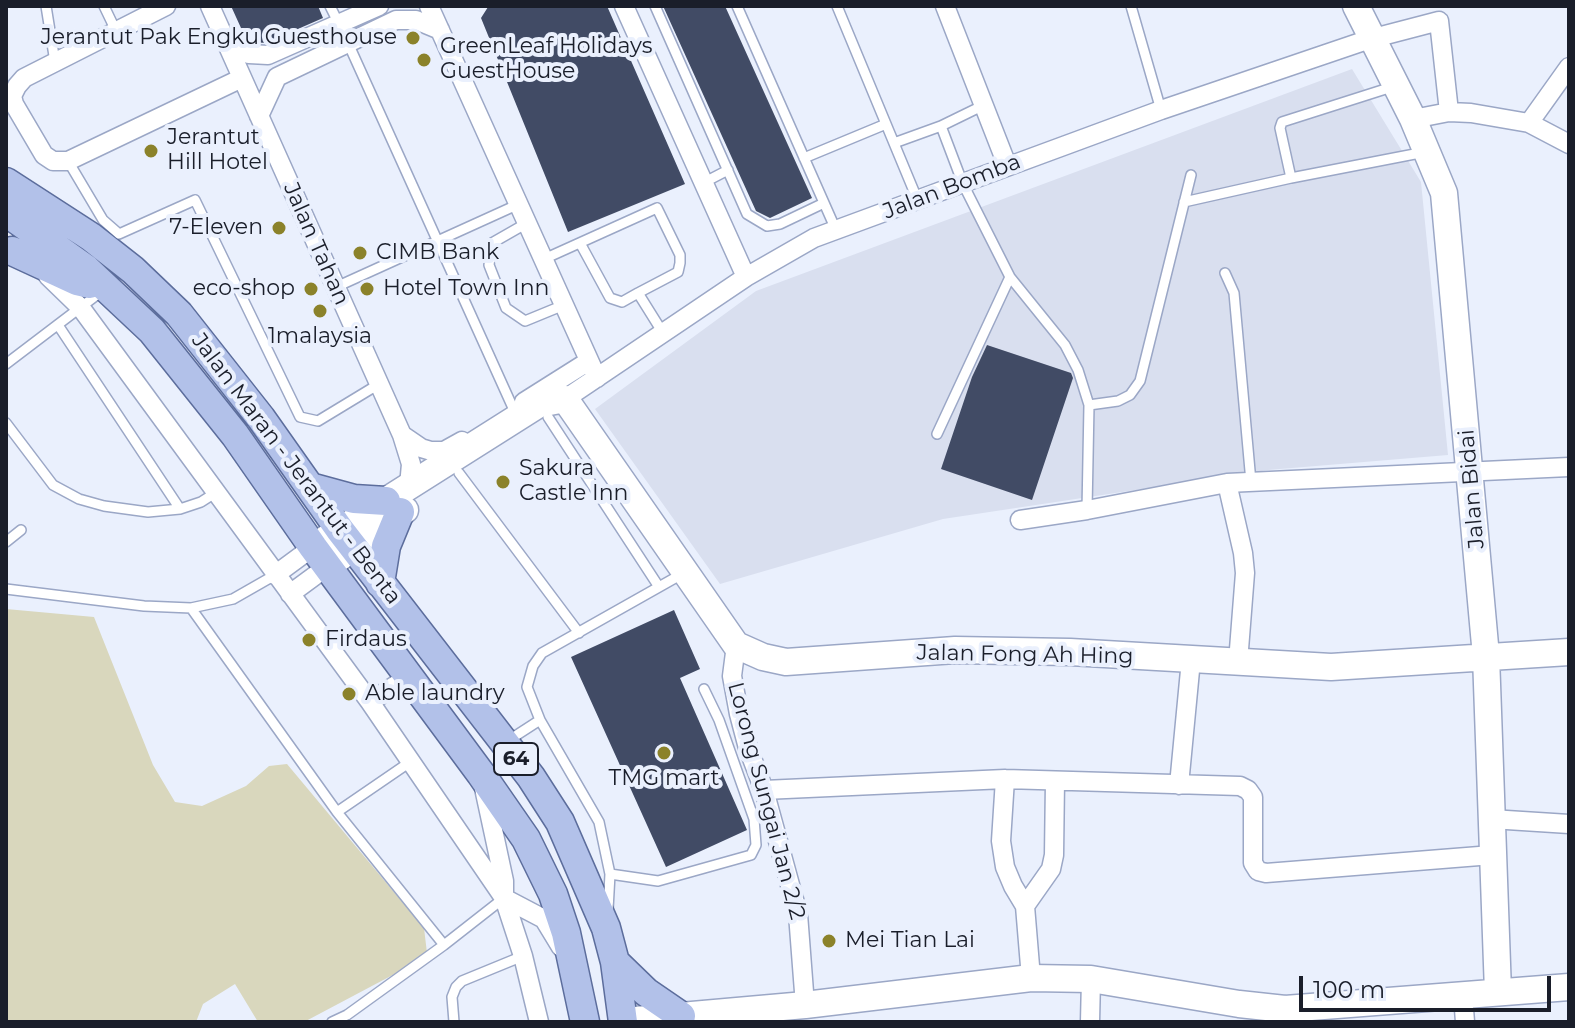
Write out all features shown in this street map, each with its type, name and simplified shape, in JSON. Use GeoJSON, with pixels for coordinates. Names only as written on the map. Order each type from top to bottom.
{"type":"FeatureCollection","features":[{"type":"Feature","properties":{"kind":"main road","name":"Jalan Bidai"},"geometry":{"type":"LineString","coordinates":[[1356,6],[1413,119],[1444,193],[1486,656],[1498,992]]}},
{"type":"Feature","properties":{"kind":"main road","name":"Jalan Maran - Jerantut - Benta"},"geometry":{"type":"LineString","coordinates":[[6,182],[91,237],[133,270],[179,314],[261,418],[380,583],[531,777],[560,822],[606,928],[615,962],[622,1022]]}},
{"type":"Feature","properties":{"kind":"main road","name":"Jalan Maran - Jerantut - Benta"},"geometry":{"type":"LineString","coordinates":[[6,212],[41,235],[106,288],[152,331],[235,435],[481,774],[526,839],[553,894],[576,972],[585,1022]]}},
{"type":"Feature","properties":{"kind":"main road"},"geometry":{"type":"LineString","coordinates":[[9,249],[77,281],[106,288]]}},
{"type":"Feature","properties":{"kind":"main road","name":"Jalan Bomba"},"geometry":{"type":"LineString","coordinates":[[320,556],[539,404],[556,408]]}},
{"type":"Feature","properties":{"kind":"main road"},"geometry":{"type":"LineString","coordinates":[[556,408],[685,573],[736,645]]}},
{"type":"Feature","properties":{"kind":"main road","name":"Jalan Bomba"},"geometry":{"type":"LineString","coordinates":[[399,500],[459,473],[556,408]]}},
{"type":"Feature","properties":{"kind":"main road"},"geometry":{"type":"LineString","coordinates":[[310,487],[354,499],[399,500],[386,546],[380,583]]}},
{"type":"Feature","properties":{"kind":"main road","name":"Jalan Fong Ah Hing"},"geometry":{"type":"LineString","coordinates":[[736,645],[763,657],[786,662],[955,650],[1070,652],[1331,667],[1569,652]]}},
{"type":"Feature","properties":{"kind":"main road"},"geometry":{"type":"LineString","coordinates":[[615,962],[646,992],[689,1019]]}},
{"type":"Feature","properties":{"kind":"main road"},"geometry":{"type":"LineString","coordinates":[[622,1022],[689,1019],[1031,978],[1091,979],[1285,1009],[1569,987]]}},
{"type":"Feature","properties":{"kind":"street"},"geometry":{"type":"LineString","coordinates":[[166,6],[24,78],[12,96],[14,104],[44,155],[53,161],[68,161],[242,78]]}},
{"type":"Feature","properties":{"kind":"street","name":"Jalan Tahan"},"geometry":{"type":"LineString","coordinates":[[210,6],[402,435],[411,464],[399,500]]}},
{"type":"Feature","properties":{"kind":"street"},"geometry":{"type":"LineString","coordinates":[[225,41],[249,54],[268,55],[379,6]]}},
{"type":"Feature","properties":{"kind":"street"},"geometry":{"type":"LineString","coordinates":[[402,435],[421,448],[444,451],[513,408],[593,369],[429,6]]}},
{"type":"Feature","properties":{"kind":"street"},"geometry":{"type":"LineString","coordinates":[[624,6],[746,277]]}},
{"type":"Feature","properties":{"kind":"street"},"geometry":{"type":"LineString","coordinates":[[945,6],[1007,165]]}},
{"type":"Feature","properties":{"kind":"street"},"geometry":{"type":"LineString","coordinates":[[1439,13],[1449,112]]}},
{"type":"Feature","properties":{"kind":"street","name":"Jalan Bomba"},"geometry":{"type":"LineString","coordinates":[[556,408],[593,369],[663,334],[746,277],[814,238],[1007,165],[1439,13]]}},
{"type":"Feature","properties":{"kind":"street"},"geometry":{"type":"LineString","coordinates":[[259,116],[277,77],[396,20],[416,20],[440,30]]}},
{"type":"Feature","properties":{"kind":"street"},"geometry":{"type":"LineString","coordinates":[[1529,123],[1566,76]]}},
{"type":"Feature","properties":{"kind":"street"},"geometry":{"type":"LineString","coordinates":[[1413,119],[1449,112],[1471,113],[1529,123],[1569,144]]}},
{"type":"Feature","properties":{"kind":"street"},"geometry":{"type":"LineString","coordinates":[[9,249],[58,283],[81,308],[370,702],[504,898],[523,956],[539,1022]]}},
{"type":"Feature","properties":{"kind":"street"},"geometry":{"type":"LineString","coordinates":[[1020,520],[1227,483],[1471,474],[1569,467]]}},
{"type":"Feature","properties":{"kind":"street"},"geometry":{"type":"LineString","coordinates":[[1227,483],[1245,573],[1238,662]]}},
{"type":"Feature","properties":{"kind":"street"},"geometry":{"type":"LineString","coordinates":[[275,575],[320,556]]}},
{"type":"Feature","properties":{"kind":"street"},"geometry":{"type":"LineString","coordinates":[[290,594],[320,556]]}},
{"type":"Feature","properties":{"kind":"street","name":"Lorong Sungai Jan 2/2"},"geometry":{"type":"LineString","coordinates":[[736,645],[732,676],[739,714],[764,790],[798,914],[805,1005]]}},
{"type":"Feature","properties":{"kind":"street"},"geometry":{"type":"LineString","coordinates":[[1179,785],[1191,660]]}},
{"type":"Feature","properties":{"kind":"street"},"geometry":{"type":"LineString","coordinates":[[370,702],[408,677]]}},
{"type":"Feature","properties":{"kind":"street"},"geometry":{"type":"LineString","coordinates":[[481,774],[504,881],[504,898]]}},
{"type":"Feature","properties":{"kind":"street"},"geometry":{"type":"LineString","coordinates":[[764,790],[1005,779],[1240,786],[1253,797],[1253,863],[1258,871],[1266,873],[1492,855]]}},
{"type":"Feature","properties":{"kind":"street"},"geometry":{"type":"LineString","coordinates":[[1005,779],[1001,841],[1005,867],[1025,906],[1031,978]]}},
{"type":"Feature","properties":{"kind":"street"},"geometry":{"type":"LineString","coordinates":[[1025,906],[1051,869],[1055,781]]}},
{"type":"Feature","properties":{"kind":"street"},"geometry":{"type":"LineString","coordinates":[[1491,819],[1569,824]]}},
{"type":"Feature","properties":{"kind":"street"},"geometry":{"type":"LineString","coordinates":[[504,898],[544,919],[576,972]]}},
{"type":"Feature","properties":{"kind":"street"},"geometry":{"type":"LineString","coordinates":[[1090,1022],[1091,979]]}},
{"type":"Feature","properties":{"kind":"street"},"geometry":{"type":"LineString","coordinates":[[1463,996],[1465,1022]]}},
{"type":"Feature","properties":{"kind":"lane"},"geometry":{"type":"LineString","coordinates":[[46,6],[55,62]]}},
{"type":"Feature","properties":{"kind":"lane"},"geometry":{"type":"LineString","coordinates":[[104,6],[116,31]]}},
{"type":"Feature","properties":{"kind":"lane"},"geometry":{"type":"LineString","coordinates":[[330,6],[339,24]]}},
{"type":"Feature","properties":{"kind":"lane"},"geometry":{"type":"LineString","coordinates":[[655,6],[747,214],[767,226],[780,224],[824,203]]}},
{"type":"Feature","properties":{"kind":"lane"},"geometry":{"type":"LineString","coordinates":[[737,6],[836,232]]}},
{"type":"Feature","properties":{"kind":"lane"},"geometry":{"type":"LineString","coordinates":[[837,6],[918,201]]}},
{"type":"Feature","properties":{"kind":"lane"},"geometry":{"type":"LineString","coordinates":[[1131,6],[1161,110]]}},
{"type":"Feature","properties":{"kind":"lane"},"geometry":{"type":"LineString","coordinates":[[348,43],[513,408]]}},
{"type":"Feature","properties":{"kind":"lane"},"geometry":{"type":"LineString","coordinates":[[1291,178],[1280,128],[1282,122],[1395,86]]}},
{"type":"Feature","properties":{"kind":"lane"},"geometry":{"type":"LineString","coordinates":[[894,143],[941,126],[984,105]]}},
{"type":"Feature","properties":{"kind":"lane"},"geometry":{"type":"LineString","coordinates":[[804,158],[886,124]]}},
{"type":"Feature","properties":{"kind":"lane"},"geometry":{"type":"LineString","coordinates":[[941,126],[963,184],[1010,277],[1065,345],[1078,370],[1089,405],[1087,510]]}},
{"type":"Feature","properties":{"kind":"lane"},"geometry":{"type":"LineString","coordinates":[[1184,202],[1428,151]]}},
{"type":"Feature","properties":{"kind":"lane"},"geometry":{"type":"LineString","coordinates":[[68,161],[103,220],[119,234],[195,200],[300,417],[318,421],[379,384]]}},
{"type":"Feature","properties":{"kind":"lane"},"geometry":{"type":"LineString","coordinates":[[703,183],[728,170]]}},
{"type":"Feature","properties":{"kind":"lane"},"geometry":{"type":"LineString","coordinates":[[1089,405],[1118,401],[1130,395],[1140,381],[1191,175]]}},
{"type":"Feature","properties":{"kind":"lane"},"geometry":{"type":"LineString","coordinates":[[336,287],[519,204]]}},
{"type":"Feature","properties":{"kind":"lane"},"geometry":{"type":"LineString","coordinates":[[544,259],[657,208],[680,255],[678,272],[622,302],[610,298],[580,243]]}},
{"type":"Feature","properties":{"kind":"lane"},"geometry":{"type":"LineString","coordinates":[[527,223],[492,243],[489,265],[506,308],[525,321],[564,305]]}},
{"type":"Feature","properties":{"kind":"lane"},"geometry":{"type":"LineString","coordinates":[[1225,273],[1234,293],[1251,482]]}},
{"type":"Feature","properties":{"kind":"lane"},"geometry":{"type":"LineString","coordinates":[[937,434],[1010,277]]}},
{"type":"Feature","properties":{"kind":"lane"},"geometry":{"type":"LineString","coordinates":[[6,364],[106,288]]}},
{"type":"Feature","properties":{"kind":"lane"},"geometry":{"type":"LineString","coordinates":[[638,293],[663,334]]}},
{"type":"Feature","properties":{"kind":"lane"},"geometry":{"type":"LineString","coordinates":[[58,325],[180,509]]}},
{"type":"Feature","properties":{"kind":"lane"},"geometry":{"type":"LineString","coordinates":[[556,408],[659,587]]}},
{"type":"Feature","properties":{"kind":"lane"},"geometry":{"type":"LineString","coordinates":[[6,423],[53,485],[64,493],[104,506],[148,512],[180,509],[215,493]]}},
{"type":"Feature","properties":{"kind":"lane"},"geometry":{"type":"LineString","coordinates":[[459,473],[579,633]]}},
{"type":"Feature","properties":{"kind":"lane"},"geometry":{"type":"LineString","coordinates":[[6,542],[21,530]]}},
{"type":"Feature","properties":{"kind":"lane"},"geometry":{"type":"LineString","coordinates":[[606,928],[610,874],[599,822],[540,720],[527,687],[533,666],[542,653],[685,573]]}},
{"type":"Feature","properties":{"kind":"lane"},"geometry":{"type":"LineString","coordinates":[[6,589],[144,606],[191,608],[233,599],[275,575]]}},
{"type":"Feature","properties":{"kind":"lane"},"geometry":{"type":"LineString","coordinates":[[191,608],[337,812],[444,945]]}},
{"type":"Feature","properties":{"kind":"lane"},"geometry":{"type":"LineString","coordinates":[[610,874],[658,881],[751,855],[756,845],[754,819],[719,720],[704,689]]}},
{"type":"Feature","properties":{"kind":"lane"},"geometry":{"type":"LineString","coordinates":[[719,720],[739,714]]}},
{"type":"Feature","properties":{"kind":"lane"},"geometry":{"type":"LineString","coordinates":[[503,744],[540,720]]}},
{"type":"Feature","properties":{"kind":"lane"},"geometry":{"type":"LineString","coordinates":[[337,812],[410,762]]}},
{"type":"Feature","properties":{"kind":"lane"},"geometry":{"type":"LineString","coordinates":[[332,1022],[348,1018],[504,898]]}},
{"type":"Feature","properties":{"kind":"lane"},"geometry":{"type":"LineString","coordinates":[[454,1022],[452,997],[462,981],[523,956]]}},
{"type":"Feature","properties":{"kind":"shaded area"},"geometry":{"type":"Polygon","coordinates":[[[1352,69],[1421,182],[1448,455],[1268,470],[943,519],[720,584],[595,409],[756,291],[1352,69]]]}},
{"type":"Feature","properties":{"kind":"shaded area"},"geometry":{"type":"Polygon","coordinates":[[[6,609],[94,617],[153,765],[175,802],[202,806],[246,786],[269,766],[287,764],[424,928],[427,953],[421,960],[304,1022],[258,1022],[235,984],[203,1004],[196,1022],[6,1022],[6,609]]]}},
{"type":"Feature","properties":{"kind":"building"},"geometry":{"type":"Polygon","coordinates":[[[231,6],[318,6],[323,18],[266,43],[252,42],[246,39],[231,6]]]}},
{"type":"Feature","properties":{"kind":"building"},"geometry":{"type":"Polygon","coordinates":[[[607,6],[685,184],[568,232],[481,18],[488,7],[607,6]]]}},
{"type":"Feature","properties":{"kind":"building"},"geometry":{"type":"Polygon","coordinates":[[[663,6],[725,6],[812,198],[770,218],[756,211],[663,6]]]}},
{"type":"Feature","properties":{"kind":"building"},"geometry":{"type":"Polygon","coordinates":[[[987,345],[1071,373],[1073,378],[1032,500],[941,469],[972,377],[987,345]]]}},
{"type":"Feature","properties":{"kind":"building","name":"TMG mart"},"geometry":{"type":"Polygon","coordinates":[[[674,610],[700,669],[680,678],[747,830],[666,867],[571,657],[674,610]]]}},
{"type":"Feature","properties":{"kind":"place","name":"Jerantut Pak Engku Guesthouse"},"geometry":{"type":"Point","coordinates":[413,38]}},
{"type":"Feature","properties":{"kind":"place","name":"GreenLeaf Holidays GuestHouse"},"geometry":{"type":"Point","coordinates":[424,60]}},
{"type":"Feature","properties":{"kind":"place","name":"Jerantut Hill Hotel"},"geometry":{"type":"Point","coordinates":[151,151]}},
{"type":"Feature","properties":{"kind":"place","name":"7-Eleven"},"geometry":{"type":"Point","coordinates":[279,228]}},
{"type":"Feature","properties":{"kind":"place","name":"CIMB Bank"},"geometry":{"type":"Point","coordinates":[360,253]}},
{"type":"Feature","properties":{"kind":"place","name":"eco-shop"},"geometry":{"type":"Point","coordinates":[311,289]}},
{"type":"Feature","properties":{"kind":"place","name":"Hotel Town Inn"},"geometry":{"type":"Point","coordinates":[367,289]}},
{"type":"Feature","properties":{"kind":"place","name":"1malaysia"},"geometry":{"type":"Point","coordinates":[320,311]}},
{"type":"Feature","properties":{"kind":"place","name":"Sakura Castle Inn"},"geometry":{"type":"Point","coordinates":[503,482]}},
{"type":"Feature","properties":{"kind":"place","name":"Firdaus"},"geometry":{"type":"Point","coordinates":[309,640]}},
{"type":"Feature","properties":{"kind":"place","name":"Able laundry"},"geometry":{"type":"Point","coordinates":[349,694]}},
{"type":"Feature","properties":{"kind":"place","name":"TMG mart"},"geometry":{"type":"Point","coordinates":[664,753]}},
{"type":"Feature","properties":{"kind":"place","name":"Mei Tian Lai"},"geometry":{"type":"Point","coordinates":[829,941]}}]}
